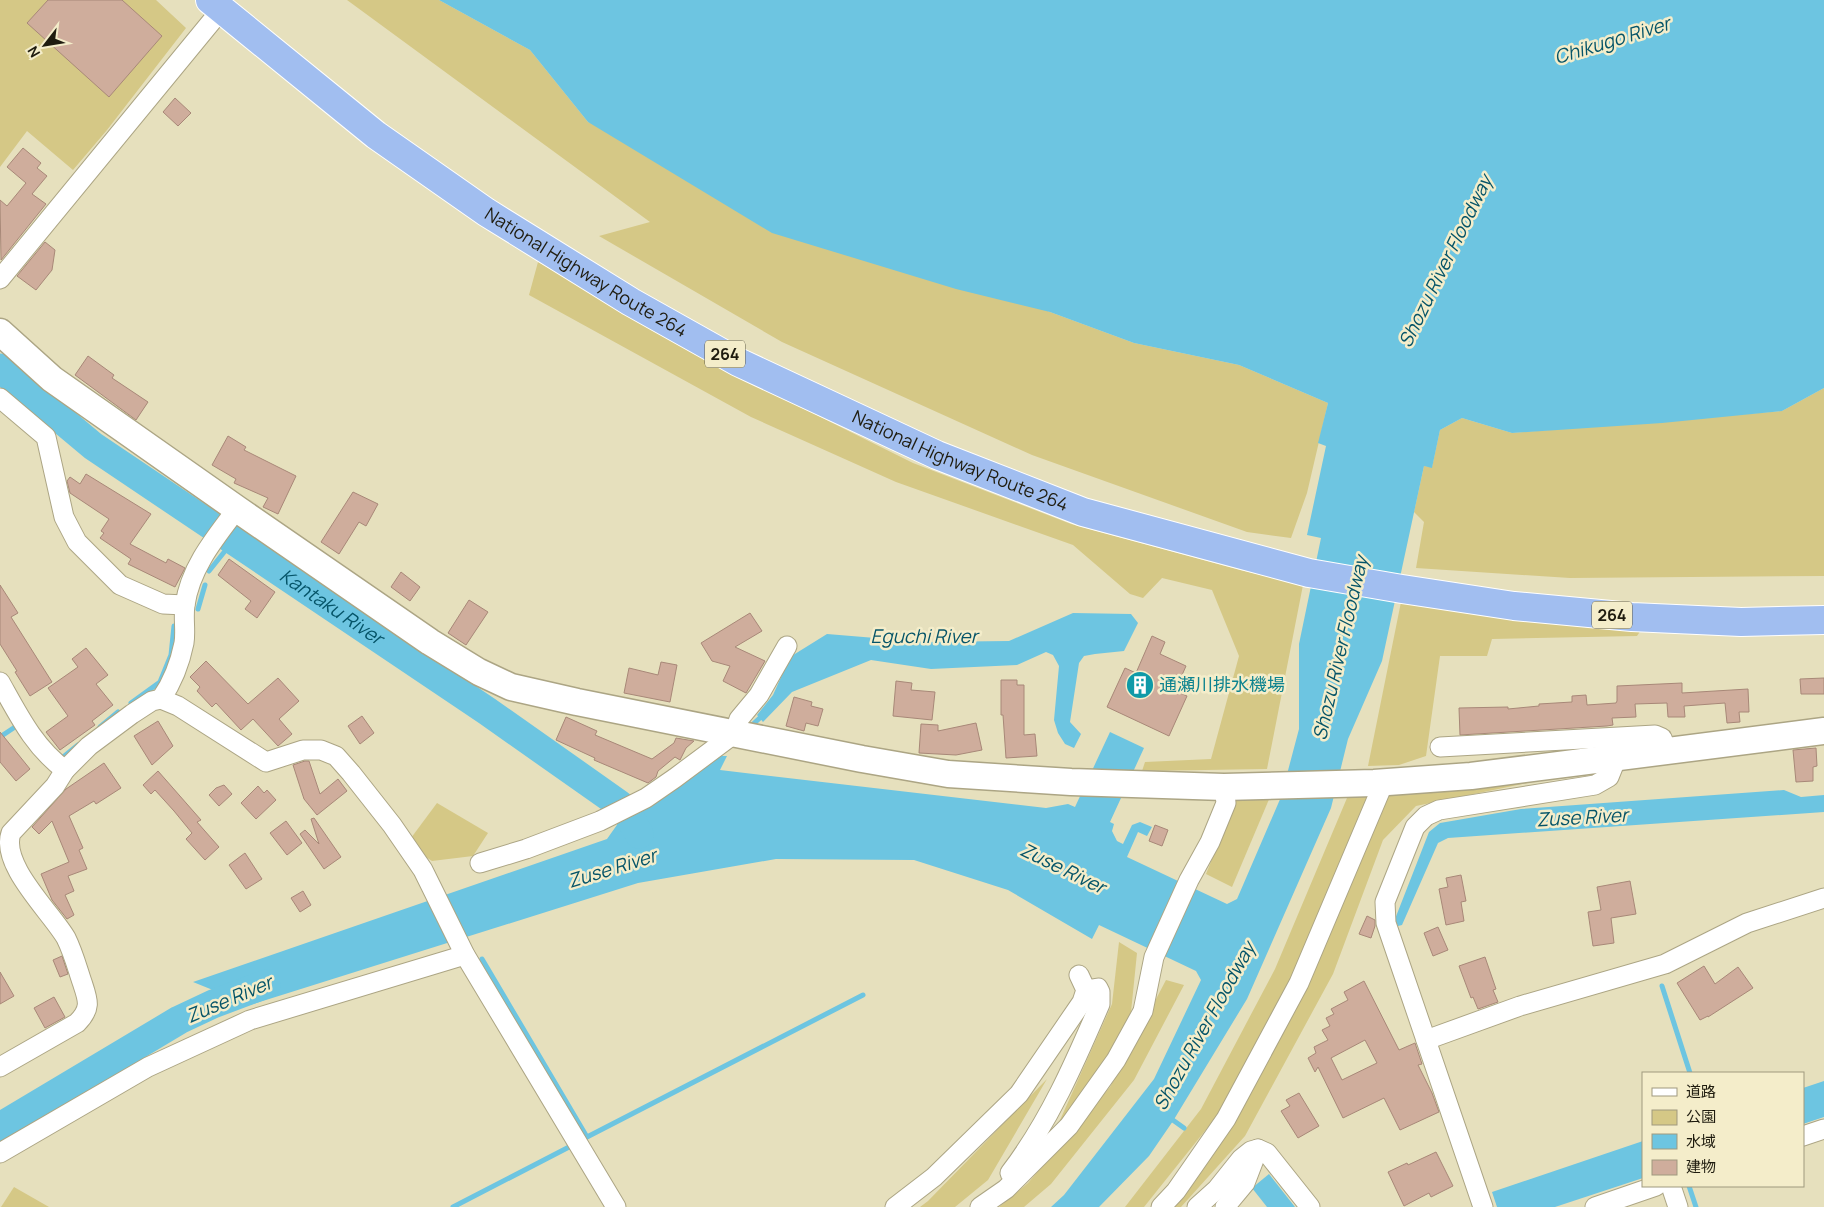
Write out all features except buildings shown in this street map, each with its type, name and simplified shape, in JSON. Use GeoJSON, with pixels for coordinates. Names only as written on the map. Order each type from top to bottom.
{"type":"FeatureCollection","features":[{"type":"Feature","properties":{"kind":"highway","name":"National Highway Route 264"},"geometry":{"type":"LineString","coordinates":[[216,5],[376,134],[486,212],[630,302],[738,362],[937,455],[1083,512],[1309,573],[1514,606],[1632,617],[1741,622],[1824,620]]}},
{"type":"Feature","properties":{"kind":"street"},"geometry":{"type":"LineString","coordinates":[[0,279],[216,5]]}},
{"type":"Feature","properties":{"kind":"street"},"geometry":{"type":"LineString","coordinates":[[0,332],[52,378],[232,515],[430,642],[478,672],[511,687],[577,702],[862,760],[948,774],[1082,782],[1231,787],[1379,782],[1471,776],[1824,731]]}},
{"type":"Feature","properties":{"kind":"street"},"geometry":{"type":"LineString","coordinates":[[2,404],[46,437],[64,517],[78,542],[120,585],[163,604],[185,605]]}},
{"type":"Feature","properties":{"kind":"street"},"geometry":{"type":"LineString","coordinates":[[161,699],[170,686],[184,643],[185,605],[194,572],[209,546],[232,515]]}},
{"type":"Feature","properties":{"kind":"street"},"geometry":{"type":"LineString","coordinates":[[742,735],[739,718],[760,696],[787,646]]}},
{"type":"Feature","properties":{"kind":"street"},"geometry":{"type":"LineString","coordinates":[[0,682],[28,732],[50,759],[65,770]]}},
{"type":"Feature","properties":{"kind":"street"},"geometry":{"type":"LineString","coordinates":[[0,1067],[77,1023],[85,1015],[88,1008],[74,957],[66,939],[56,923],[28,891],[12,860],[8,840],[11,833],[55,786],[65,770],[89,746],[132,714],[152,701],[161,699],[178,706],[266,762],[303,750],[321,750],[336,756],[392,825],[423,870],[464,952],[616,1207]]}},
{"type":"Feature","properties":{"kind":"street"},"geometry":{"type":"LineString","coordinates":[[480,863],[526,849],[600,821],[646,798],[742,735]]}},
{"type":"Feature","properties":{"kind":"street"},"geometry":{"type":"LineString","coordinates":[[1440,747],[1656,735],[1662,738],[1667,751]]}},
{"type":"Feature","properties":{"kind":"street"},"geometry":{"type":"LineString","coordinates":[[1483,1207],[1386,923],[1385,902],[1414,827],[1426,816],[1439,810],[1595,785],[1610,776],[1617,757]]}},
{"type":"Feature","properties":{"kind":"street"},"geometry":{"type":"LineString","coordinates":[[1162,1207],[1176,1191],[1226,1119],[1299,983],[1379,782]]}},
{"type":"Feature","properties":{"kind":"street"},"geometry":{"type":"LineString","coordinates":[[984,1204],[1006,1189],[1069,1126],[1116,1060],[1143,1011],[1154,957],[1189,880],[1210,842],[1231,787]]}},
{"type":"Feature","properties":{"kind":"street"},"geometry":{"type":"LineString","coordinates":[[1426,1040],[1520,1006],[1665,964],[1747,923],[1824,898]]}},
{"type":"Feature","properties":{"kind":"street"},"geometry":{"type":"LineString","coordinates":[[0,1154],[148,1066],[250,1020],[464,952]]}},
{"type":"Feature","properties":{"kind":"street"},"geometry":{"type":"LineString","coordinates":[[895,1207],[934,1177],[1019,1094],[1082,1002],[1082,982],[1098,988],[1100,1004],[1064,1086],[1019,1160],[984,1204]]}},
{"type":"Feature","properties":{"kind":"street"},"geometry":{"type":"LineString","coordinates":[[1804,1136],[1824,1129]]}},
{"type":"Feature","properties":{"kind":"street"},"geometry":{"type":"LineString","coordinates":[[1197,1207],[1217,1189],[1241,1159],[1251,1151],[1258,1149],[1266,1153],[1310,1207]]}},
{"type":"Feature","properties":{"kind":"street"},"geometry":{"type":"LineString","coordinates":[[1225,1207],[1245,1183],[1258,1149]]}},
{"type":"Feature","properties":{"kind":"street"},"geometry":{"type":"LineString","coordinates":[[1595,1207],[1653,1187]]}},
{"type":"Feature","properties":{"kind":"street"},"geometry":{"type":"LineString","coordinates":[[1671,1187],[1678,1207]]}},
{"type":"Feature","properties":{"kind":"green space"},"geometry":{"type":"Polygon","coordinates":[[[0,0],[156,0],[186,28],[107,130],[73,170],[27,131],[0,167],[0,0]]]}},
{"type":"Feature","properties":{"kind":"green space"},"geometry":{"type":"Polygon","coordinates":[[[347,0],[439,0],[530,50],[588,122],[1050,312],[1134,343],[1239,365],[1328,403],[1307,493],[1291,538],[1247,532],[1032,455],[782,342],[599,236],[650,222],[347,0]]]}},
{"type":"Feature","properties":{"kind":"green space"},"geometry":{"type":"Polygon","coordinates":[[[538,262],[738,376],[913,463],[1071,524],[1240,570],[1303,585],[1267,769],[1142,771],[1145,762],[1211,759],[1239,656],[1212,590],[1162,578],[1143,598],[1130,594],[1073,545],[896,482],[751,417],[529,295],[538,262]]]}},
{"type":"Feature","properties":{"kind":"green space"},"geometry":{"type":"Polygon","coordinates":[[[1824,388],[1824,576],[1570,578],[1416,568],[1424,522],[1414,512],[1424,466],[1432,467],[1440,430],[1462,418],[1512,433],[1782,411],[1824,388]]]}},
{"type":"Feature","properties":{"kind":"green space"},"geometry":{"type":"Polygon","coordinates":[[[1401,602],[1641,630],[1637,636],[1492,639],[1487,656],[1440,656],[1426,756],[1399,765],[1368,766],[1401,602]]]}},
{"type":"Feature","properties":{"kind":"green space"},"geometry":{"type":"Polygon","coordinates":[[[1581,772],[1416,806],[1383,840],[1333,974],[1245,1136],[1181,1207],[1169,1207],[1184,1191],[1388,791],[1581,772]]]}},
{"type":"Feature","properties":{"kind":"green space"},"geometry":{"type":"Polygon","coordinates":[[[1368,795],[1290,982],[1216,1117],[1144,1207],[1125,1207],[1201,1109],[1275,969],[1347,798],[1368,795]]]}},
{"type":"Feature","properties":{"kind":"green space"},"geometry":{"type":"Polygon","coordinates":[[[1237,796],[1270,797],[1232,887],[1206,874],[1237,796]]]}},
{"type":"Feature","properties":{"kind":"green space"},"geometry":{"type":"Polygon","coordinates":[[[437,803],[488,833],[473,856],[432,861],[417,851],[411,838],[437,803]]]}},
{"type":"Feature","properties":{"kind":"green space"},"geometry":{"type":"Polygon","coordinates":[[[1119,942],[1137,953],[1131,1012],[1106,1062],[1056,1129],[1112,1004],[1119,942]]]}},
{"type":"Feature","properties":{"kind":"green space"},"geometry":{"type":"Polygon","coordinates":[[[1166,980],[1184,985],[1134,1080],[1051,1184],[1024,1207],[999,1207],[1028,1183],[1110,1087],[1166,980]]]}},
{"type":"Feature","properties":{"kind":"green space"},"geometry":{"type":"Polygon","coordinates":[[[1047,1079],[988,1180],[955,1207],[920,1207],[928,1201],[1047,1079]]]}},
{"type":"Feature","properties":{"kind":"green space"},"geometry":{"type":"Polygon","coordinates":[[[14,1187],[49,1207],[1,1207],[14,1187]]]}},
{"type":"Feature","properties":{"kind":"water"},"geometry":{"type":"Polygon","coordinates":[[[439,0],[1824,0],[1824,388],[1782,411],[1662,423],[1512,433],[1462,418],[1440,430],[1432,468],[1424,466],[1382,661],[1348,739],[1331,808],[1247,999],[1173,1121],[1149,1156],[1099,1207],[1051,1207],[1064,1195],[1154,1079],[1201,980],[1196,971],[1099,925],[1092,939],[1008,890],[914,860],[776,859],[638,883],[250,1005],[193,982],[607,839],[619,822],[719,756],[727,756],[720,770],[1046,808],[1068,804],[1075,807],[1110,732],[1144,748],[1110,822],[1114,824],[1112,831],[1117,841],[1123,844],[1132,825],[1140,822],[1152,827],[1147,836],[1138,832],[1127,857],[1227,904],[1237,899],[1281,797],[1299,729],[1299,644],[1321,538],[1307,535],[1326,446],[1318,443],[1328,403],[1239,365],[1134,343],[1050,312],[956,289],[772,233],[588,122],[530,50],[439,0]]]}},
{"type":"Feature","properties":{"kind":"water"},"geometry":{"type":"Polygon","coordinates":[[[1073,613],[1131,614],[1138,623],[1124,651],[1084,656],[1079,663],[1070,722],[1081,734],[1074,748],[1065,744],[1058,733],[1054,720],[1059,666],[1053,655],[1046,652],[1017,665],[931,669],[871,660],[792,692],[763,722],[757,715],[773,695],[790,657],[827,634],[924,642],[1009,641],[1073,613]]]}},
{"type":"Feature","properties":{"kind":"water"},"geometry":{"type":"Polygon","coordinates":[[[1784,790],[1801,797],[1824,795],[1824,812],[1448,838],[1438,843],[1402,925],[1398,926],[1395,919],[1429,832],[1440,823],[1521,809],[1784,790]]]}},
{"type":"Feature","properties":{"kind":"water"},"geometry":{"type":"Polygon","coordinates":[[[1824,1081],[1824,1117],[1804,1124],[1804,1088],[1824,1081]]]}},
{"type":"Feature","properties":{"kind":"water"},"geometry":{"type":"Polygon","coordinates":[[[1642,1141],[1642,1178],[1555,1207],[1497,1207],[1492,1192],[1642,1141]]]}},
{"type":"Feature","properties":{"kind":"water"},"geometry":{"type":"Polygon","coordinates":[[[1269,1174],[1295,1207],[1267,1207],[1252,1188],[1269,1174]]]}},
{"type":"Feature","properties":{"kind":"waterway","name":"Kantaku River"},"geometry":{"type":"LineString","coordinates":[[0,368],[93,446],[487,711],[619,804],[628,814],[639,834]]}},
{"type":"Feature","properties":{"kind":"waterway"},"geometry":{"type":"LineString","coordinates":[[209,571],[233,541]]}},
{"type":"Feature","properties":{"kind":"waterway"},"geometry":{"type":"LineString","coordinates":[[198,609],[205,585]]}},
{"type":"Feature","properties":{"kind":"waterway"},"geometry":{"type":"LineString","coordinates":[[131,703],[160,682],[171,655],[174,626]]}},
{"type":"Feature","properties":{"kind":"waterway"},"geometry":{"type":"LineString","coordinates":[[100,727],[118,712]]}},
{"type":"Feature","properties":{"kind":"waterway","name":"Eguchi River"},"geometry":{"type":"LineString","coordinates":[[750,727],[764,714]]}},
{"type":"Feature","properties":{"kind":"waterway"},"geometry":{"type":"LineString","coordinates":[[0,737],[15,727]]}},
{"type":"Feature","properties":{"kind":"waterway"},"geometry":{"type":"LineString","coordinates":[[59,757],[62,758],[78,745]]}},
{"type":"Feature","properties":{"kind":"waterway"},"geometry":{"type":"LineString","coordinates":[[482,959],[587,1137],[863,995]]}},
{"type":"Feature","properties":{"kind":"waterway","name":"Zuse River"},"geometry":{"type":"LineString","coordinates":[[0,1127],[179,1020],[213,1004],[266,984]]}},
{"type":"Feature","properties":{"kind":"waterway"},"geometry":{"type":"LineString","coordinates":[[1662,986],[1690,1072]]}},
{"type":"Feature","properties":{"kind":"waterway","name":"Shozu River Floodway"},"geometry":{"type":"LineString","coordinates":[[1170,1118],[1184,1128]]}},
{"type":"Feature","properties":{"kind":"waterway"},"geometry":{"type":"LineString","coordinates":[[453,1207],[571,1146]]}},
{"type":"Feature","properties":{"kind":"waterway"},"geometry":{"type":"LineString","coordinates":[[1689,1187],[1696,1207]]}},
{"type":"Feature","properties":{"kind":"place","name":"通瀬川排水機場"},"geometry":{"type":"Point","coordinates":[1140,685]}},
{"type":"Feature","properties":{"kind":"water label","name":"Chikugo River"},"geometry":{"type":"Point","coordinates":[1612,40]}}]}
